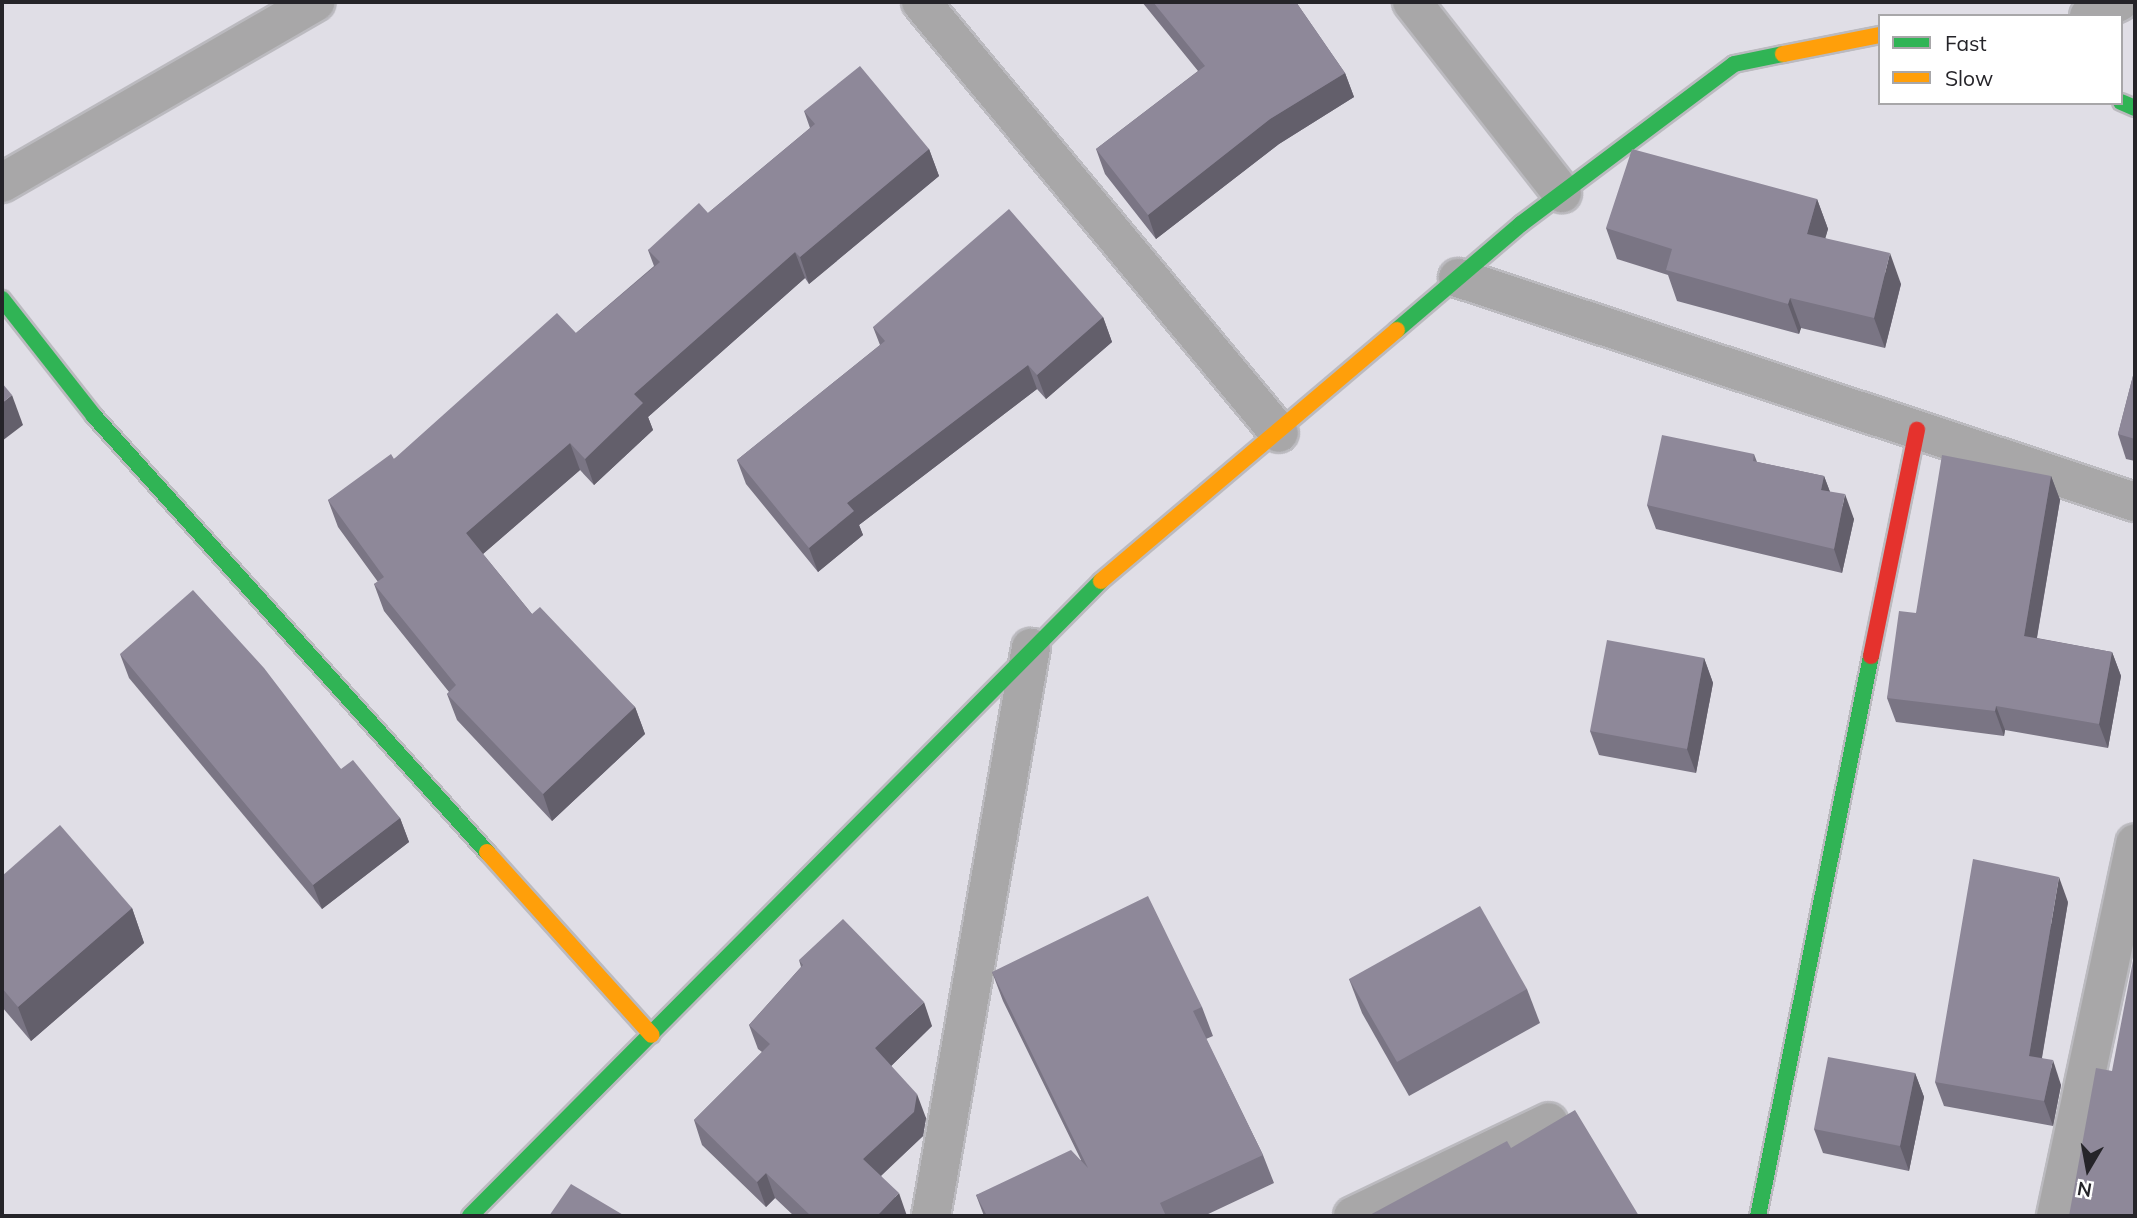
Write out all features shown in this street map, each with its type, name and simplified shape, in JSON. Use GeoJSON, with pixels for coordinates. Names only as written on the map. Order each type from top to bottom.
{"type":"FeatureCollection","features":[{"type":"Feature","properties":{"kind":"street"},"geometry":{"type":"LineString","coordinates":[[2,183],[316,2]]}},
{"type":"Feature","properties":{"kind":"street"},"geometry":{"type":"LineString","coordinates":[[920,2],[1279,433]]}},
{"type":"Feature","properties":{"kind":"street"},"geometry":{"type":"LineString","coordinates":[[1412,2],[1562,193]]}},
{"type":"Feature","properties":{"kind":"street"},"geometry":{"type":"LineString","coordinates":[[2093,14],[2119,2]]}},
{"type":"Feature","properties":{"kind":"street"},"geometry":{"type":"LineString","coordinates":[[470,1216],[652,1035],[1031,648],[1458,278],[1562,193],[1734,64],[1878,36]]}},
{"type":"Feature","properties":{"kind":"street"},"geometry":{"type":"LineString","coordinates":[[1458,278],[2135,502]]}},
{"type":"Feature","properties":{"kind":"street"},"geometry":{"type":"LineString","coordinates":[[2,299],[94,416],[652,1035]]}},
{"type":"Feature","properties":{"kind":"street"},"geometry":{"type":"LineString","coordinates":[[1758,1216],[1917,430]]}},
{"type":"Feature","properties":{"kind":"street"},"geometry":{"type":"LineString","coordinates":[[931,1216],[1031,648]]}},
{"type":"Feature","properties":{"kind":"street"},"geometry":{"type":"LineString","coordinates":[[2056,1216],[2135,843]]}},
{"type":"Feature","properties":{"kind":"street"},"geometry":{"type":"LineString","coordinates":[[1353,1216],[1549,1122]]}},
{"type":"Feature","properties":{"kind":"building"},"geometry":{"type":"Polygon","coordinates":[[[1153,2],[1296,2],[1345,73],[1270,119],[1148,215],[1096,149],[1205,66],[1153,2]]]}},
{"type":"Feature","properties":{"kind":"building"},"geometry":{"type":"Polygon","coordinates":[[[860,66],[929,149],[800,257],[795,252],[634,394],[643,403],[585,459],[570,443],[466,533],[532,614],[540,607],[635,707],[543,794],[447,694],[456,685],[374,584],[384,577],[328,500],[391,454],[394,459],[557,313],[576,333],[660,262],[648,250],[699,203],[708,213],[815,124],[804,111],[860,66]]]}},
{"type":"Feature","properties":{"kind":"building"},"geometry":{"type":"Polygon","coordinates":[[[1632,149],[1817,199],[1807,234],[1890,253],[1874,318],[1790,298],[1788,304],[1666,270],[1672,249],[1606,228],[1632,149]]]}},
{"type":"Feature","properties":{"kind":"building"},"geometry":{"type":"Polygon","coordinates":[[[1009,209],[1103,317],[1037,375],[1028,365],[847,503],[854,511],[809,548],[737,460],[885,341],[873,327],[1009,209]]]}},
{"type":"Feature","properties":{"kind":"building"},"geometry":{"type":"Polygon","coordinates":[[[2135,368],[2135,439],[2118,434],[2135,368]]]}},
{"type":"Feature","properties":{"kind":"building"},"geometry":{"type":"Polygon","coordinates":[[[2,383],[12,395],[2,403],[2,383]]]}},
{"type":"Feature","properties":{"kind":"building"},"geometry":{"type":"Polygon","coordinates":[[[1662,435],[1754,454],[1753,461],[1824,476],[1821,490],[1845,494],[1834,549],[1647,505],[1662,435]]]}},
{"type":"Feature","properties":{"kind":"building"},"geometry":{"type":"Polygon","coordinates":[[[1942,455],[2051,476],[2024,636],[2112,652],[2099,724],[1996,706],[1995,711],[1887,698],[1899,611],[1916,613],[1942,455]]]}},
{"type":"Feature","properties":{"kind":"building"},"geometry":{"type":"Polygon","coordinates":[[[193,590],[264,668],[341,769],[353,760],[400,818],[313,885],[120,654],[193,590]]]}},
{"type":"Feature","properties":{"kind":"building"},"geometry":{"type":"Polygon","coordinates":[[[1607,640],[1704,658],[1687,749],[1590,731],[1607,640]]]}},
{"type":"Feature","properties":{"kind":"building"},"geometry":{"type":"Polygon","coordinates":[[[60,825],[132,908],[18,1007],[2,988],[2,876],[60,825]]]}},
{"type":"Feature","properties":{"kind":"building"},"geometry":{"type":"Polygon","coordinates":[[[1973,859],[2059,877],[2029,1056],[2053,1060],[2044,1101],[1935,1082],[1973,859]]]}},
{"type":"Feature","properties":{"kind":"building"},"geometry":{"type":"Polygon","coordinates":[[[1148,896],[1202,1007],[1193,1011],[1263,1155],[1160,1203],[1166,1216],[987,1216],[976,1195],[1071,1150],[1088,1168],[992,972],[1148,896]]]}},
{"type":"Feature","properties":{"kind":"building"},"geometry":{"type":"Polygon","coordinates":[[[1480,906],[1527,989],[1397,1062],[1349,979],[1480,906]]]}},
{"type":"Feature","properties":{"kind":"building"},"geometry":{"type":"Polygon","coordinates":[[[843,919],[924,1002],[875,1048],[917,1094],[914,1112],[863,1159],[899,1193],[877,1216],[811,1216],[766,1173],[757,1182],[694,1120],[770,1044],[749,1025],[803,965],[799,960],[843,919]]]}},
{"type":"Feature","properties":{"kind":"building"},"geometry":{"type":"Polygon","coordinates":[[[2135,950],[2135,1216],[2069,1216],[2096,1068],[2112,1071],[2135,950]]]}},
{"type":"Feature","properties":{"kind":"building"},"geometry":{"type":"Polygon","coordinates":[[[1828,1057],[1915,1073],[1900,1146],[1814,1129],[1828,1057]]]}},
{"type":"Feature","properties":{"kind":"building"},"geometry":{"type":"Polygon","coordinates":[[[1575,1110],[1639,1216],[1368,1216],[1507,1141],[1511,1148],[1575,1110]]]}},
{"type":"Feature","properties":{"kind":"building"},"geometry":{"type":"Polygon","coordinates":[[[571,1184],[625,1216],[549,1216],[571,1184]]]}},
{"type":"Feature","properties":{"kind":"traffic: fast"},"geometry":{"type":"LineString","coordinates":[[1397,330],[1521,224],[1734,64],[1783,54]]}},
{"type":"Feature","properties":{"kind":"traffic: fast"},"geometry":{"type":"LineString","coordinates":[[2123,103],[2135,108]]}},
{"type":"Feature","properties":{"kind":"traffic: fast"},"geometry":{"type":"LineString","coordinates":[[2,299],[94,416],[487,852]]}},
{"type":"Feature","properties":{"kind":"traffic: fast"},"geometry":{"type":"LineString","coordinates":[[470,1216],[1101,581]]}},
{"type":"Feature","properties":{"kind":"traffic: fast"},"geometry":{"type":"LineString","coordinates":[[1758,1216],[1871,656]]}},
{"type":"Feature","properties":{"kind":"traffic: slow"},"geometry":{"type":"LineString","coordinates":[[1783,54],[1878,35]]}},
{"type":"Feature","properties":{"kind":"traffic: slow"},"geometry":{"type":"LineString","coordinates":[[1101,581],[1397,330]]}},
{"type":"Feature","properties":{"kind":"traffic: slow"},"geometry":{"type":"LineString","coordinates":[[487,852],[652,1035]]}},
{"type":"Feature","properties":{"kind":"traffic: jam"},"geometry":{"type":"LineString","coordinates":[[1871,656],[1917,430]]}}]}
